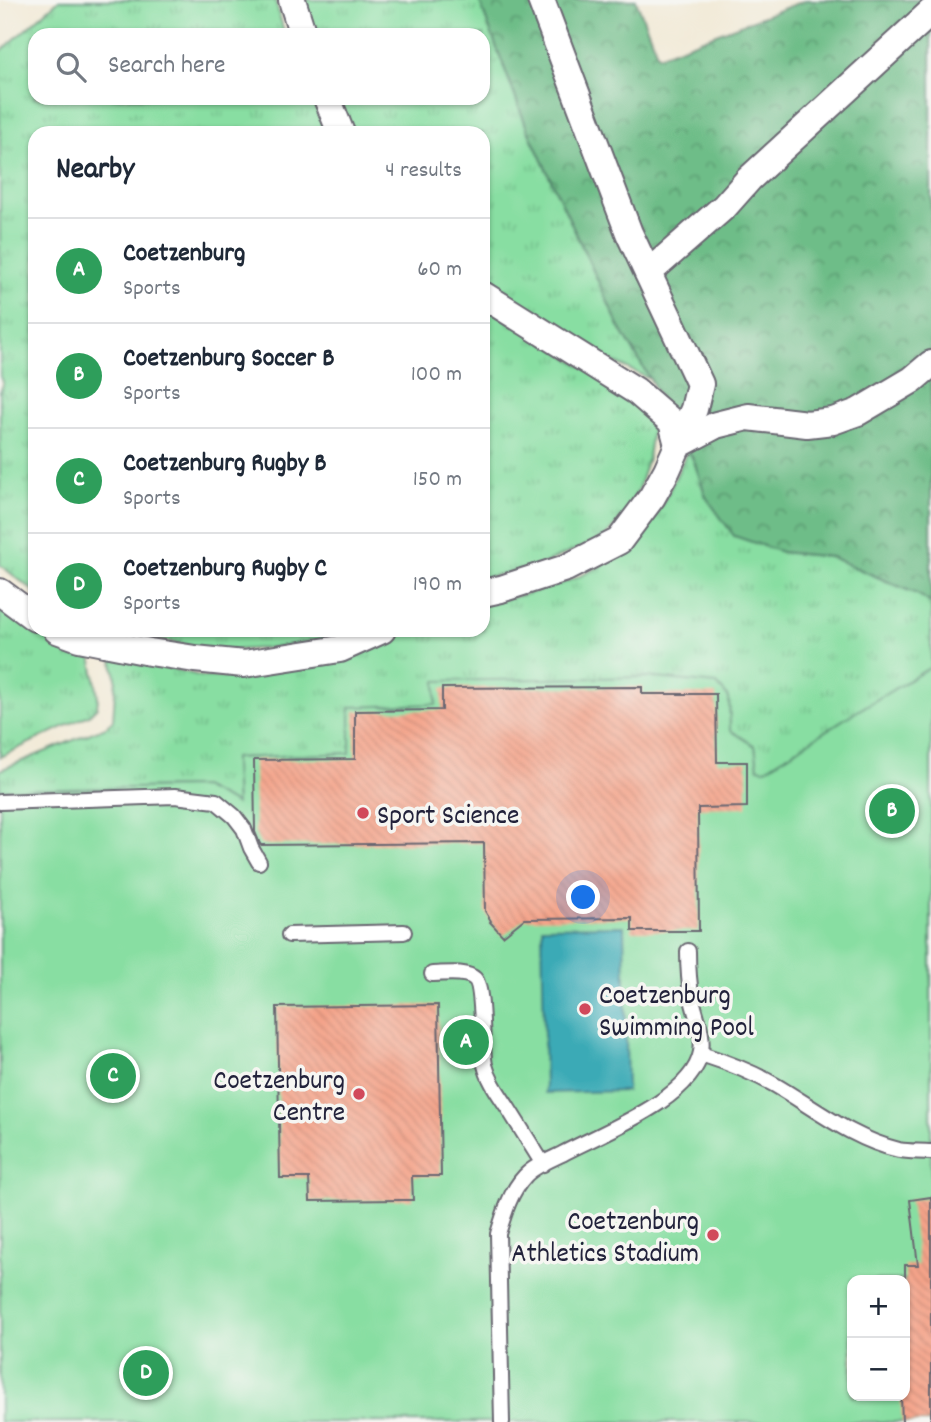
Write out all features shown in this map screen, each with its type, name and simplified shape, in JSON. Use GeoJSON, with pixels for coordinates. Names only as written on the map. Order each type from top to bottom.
{"type":"FeatureCollection","features":[{"type":"Feature","properties":{"kind":"street"},"geometry":{"type":"LineString","coordinates":[[292,0],[301,28]]}},
{"type":"Feature","properties":{"kind":"street"},"geometry":{"type":"LineString","coordinates":[[490,591],[566,568],[619,541],[652,498],[667,470],[694,409],[700,384],[629,233],[541,0]]}},
{"type":"Feature","properties":{"kind":"street"},"geometry":{"type":"LineString","coordinates":[[648,274],[725,206],[749,179],[931,12]]}},
{"type":"Feature","properties":{"kind":"street"},"geometry":{"type":"LineString","coordinates":[[330,105],[338,126]]}},
{"type":"Feature","properties":{"kind":"street"},"geometry":{"type":"LineString","coordinates":[[490,299],[636,391],[672,422],[678,445]]}},
{"type":"Feature","properties":{"kind":"street"},"geometry":{"type":"LineString","coordinates":[[678,445],[716,425],[748,417],[807,425],[833,421],[858,412],[912,380],[931,364]]}},
{"type":"Feature","properties":{"kind":"street"},"geometry":{"type":"LineString","coordinates":[[0,592],[28,613]]}},
{"type":"Feature","properties":{"kind":"street"},"geometry":{"type":"LineString","coordinates":[[76,637],[150,652],[244,664],[340,649],[367,637]]}},
{"type":"Feature","properties":{"kind":"lane"},"geometry":{"type":"LineString","coordinates":[[0,802],[175,796],[216,801],[239,823],[259,862]]}},
{"type":"Feature","properties":{"kind":"lane"},"geometry":{"type":"LineString","coordinates":[[289,935],[404,932]]}},
{"type":"Feature","properties":{"kind":"lane"},"geometry":{"type":"LineString","coordinates":[[502,1422],[498,1234],[503,1215],[513,1192],[526,1175],[644,1112],[667,1098],[687,1079],[698,1063],[702,1037],[691,996],[688,951]]}},
{"type":"Feature","properties":{"kind":"lane"},"geometry":{"type":"LineString","coordinates":[[432,974],[467,975],[477,982],[480,992],[481,1040],[491,1082],[543,1164]]}},
{"type":"Feature","properties":{"kind":"lane"},"geometry":{"type":"LineString","coordinates":[[701,1054],[724,1061],[774,1085],[824,1118],[867,1140],[901,1150],[931,1152]]}},
{"type":"Feature","properties":{"kind":"green space"},"geometry":{"type":"Polygon","coordinates":[[[59,0],[275,0],[283,28],[28,28],[28,105],[314,105],[325,126],[28,126],[28,587],[0,565],[0,392],[3,385],[0,376],[0,52],[59,0]]]}},
{"type":"Feature","properties":{"kind":"green space"},"geometry":{"type":"Polygon","coordinates":[[[303,0],[479,0],[490,28],[312,28],[303,0]]]}},
{"type":"Feature","properties":{"kind":"green space"},"geometry":{"type":"Polygon","coordinates":[[[479,0],[636,0],[658,56],[806,0],[931,0],[931,603],[919,595],[831,557],[781,552],[734,536],[706,497],[694,461],[619,326],[527,128],[479,0]]]}},
{"type":"Feature","properties":{"kind":"green space"},"geometry":{"type":"Polygon","coordinates":[[[490,29],[527,128],[619,326],[650,379],[603,357],[490,287],[490,126],[350,126],[339,105],[490,105],[490,29]]]}},
{"type":"Feature","properties":{"kind":"green space"},"geometry":{"type":"Polygon","coordinates":[[[490,308],[628,395],[653,423],[648,458],[638,490],[624,516],[605,537],[536,567],[490,577],[490,308]]]}},
{"type":"Feature","properties":{"kind":"green space"},"geometry":{"type":"Polygon","coordinates":[[[688,449],[706,497],[781,552],[831,557],[919,595],[931,603],[931,667],[766,769],[758,769],[755,746],[730,730],[729,698],[436,681],[436,704],[351,753],[234,758],[236,805],[202,787],[0,790],[0,770],[106,727],[113,720],[116,678],[111,653],[204,677],[229,677],[259,673],[382,637],[490,637],[490,602],[558,585],[610,560],[640,536],[673,482],[688,449]]]}},
{"type":"Feature","properties":{"kind":"green space"},"geometry":{"type":"Polygon","coordinates":[[[0,602],[28,624],[28,637],[48,637],[71,650],[91,654],[98,697],[97,707],[89,715],[0,757],[0,602]]]}},
{"type":"Feature","properties":{"kind":"green space"},"geometry":{"type":"Polygon","coordinates":[[[146,637],[331,637],[280,647],[218,651],[146,637]]]}},
{"type":"Feature","properties":{"kind":"green space"},"geometry":{"type":"Polygon","coordinates":[[[931,667],[931,1422],[0,1422],[0,790],[202,787],[236,804],[234,758],[350,753],[350,707],[436,704],[436,681],[646,677],[717,684],[729,698],[730,730],[755,746],[758,768],[766,769],[931,667]]]}},
{"type":"Feature","properties":{"kind":"water","name":"Coetzenburg Swimming Pool"},"geometry":{"type":"Polygon","coordinates":[[[624,926],[627,1091],[545,1093],[542,927],[624,926]]]}},
{"type":"Feature","properties":{"kind":"building","name":"Sport Science"},"geometry":{"type":"Polygon","coordinates":[[[642,687],[642,694],[716,694],[717,762],[747,762],[747,807],[698,808],[699,931],[632,931],[632,918],[524,919],[503,936],[490,922],[485,911],[484,843],[261,845],[255,832],[254,760],[355,759],[355,711],[442,710],[442,688],[642,687]]]}},
{"type":"Feature","properties":{"kind":"building","name":"Coetzenburg Centre"},"geometry":{"type":"Polygon","coordinates":[[[438,1005],[441,1176],[412,1176],[413,1200],[310,1201],[309,1178],[280,1178],[277,1007],[438,1005]]]}},
{"type":"Feature","properties":{"kind":"building"},"geometry":{"type":"Polygon","coordinates":[[[931,1197],[931,1422],[902,1422],[901,1401],[910,1401],[910,1275],[905,1275],[905,1265],[918,1265],[910,1200],[931,1197]]]}},
{"type":"Feature","properties":{"kind":"place","name":"Coetzenburg Soccer B"},"geometry":{"type":"Point","coordinates":[892,811]}},
{"type":"Feature","properties":{"kind":"place","name":"Sport Science"},"geometry":{"type":"Point","coordinates":[363,813]}},
{"type":"Feature","properties":{"kind":"place","name":"Coetzenburg Swimming Pool"},"geometry":{"type":"Point","coordinates":[585,1009]}},
{"type":"Feature","properties":{"kind":"place","name":"Coetzenburg"},"geometry":{"type":"Point","coordinates":[466,1042]}},
{"type":"Feature","properties":{"kind":"place","name":"Coetzenburg Rugby B"},"geometry":{"type":"Point","coordinates":[113,1076]}},
{"type":"Feature","properties":{"kind":"place","name":"Coetzenburg Centre"},"geometry":{"type":"Point","coordinates":[359,1094]}},
{"type":"Feature","properties":{"kind":"place","name":"Coetzenburg Athletics Stadium"},"geometry":{"type":"Point","coordinates":[713,1235]}},
{"type":"Feature","properties":{"kind":"place","name":"Coetzenburg Rugby C"},"geometry":{"type":"Point","coordinates":[146,1373]}}]}
